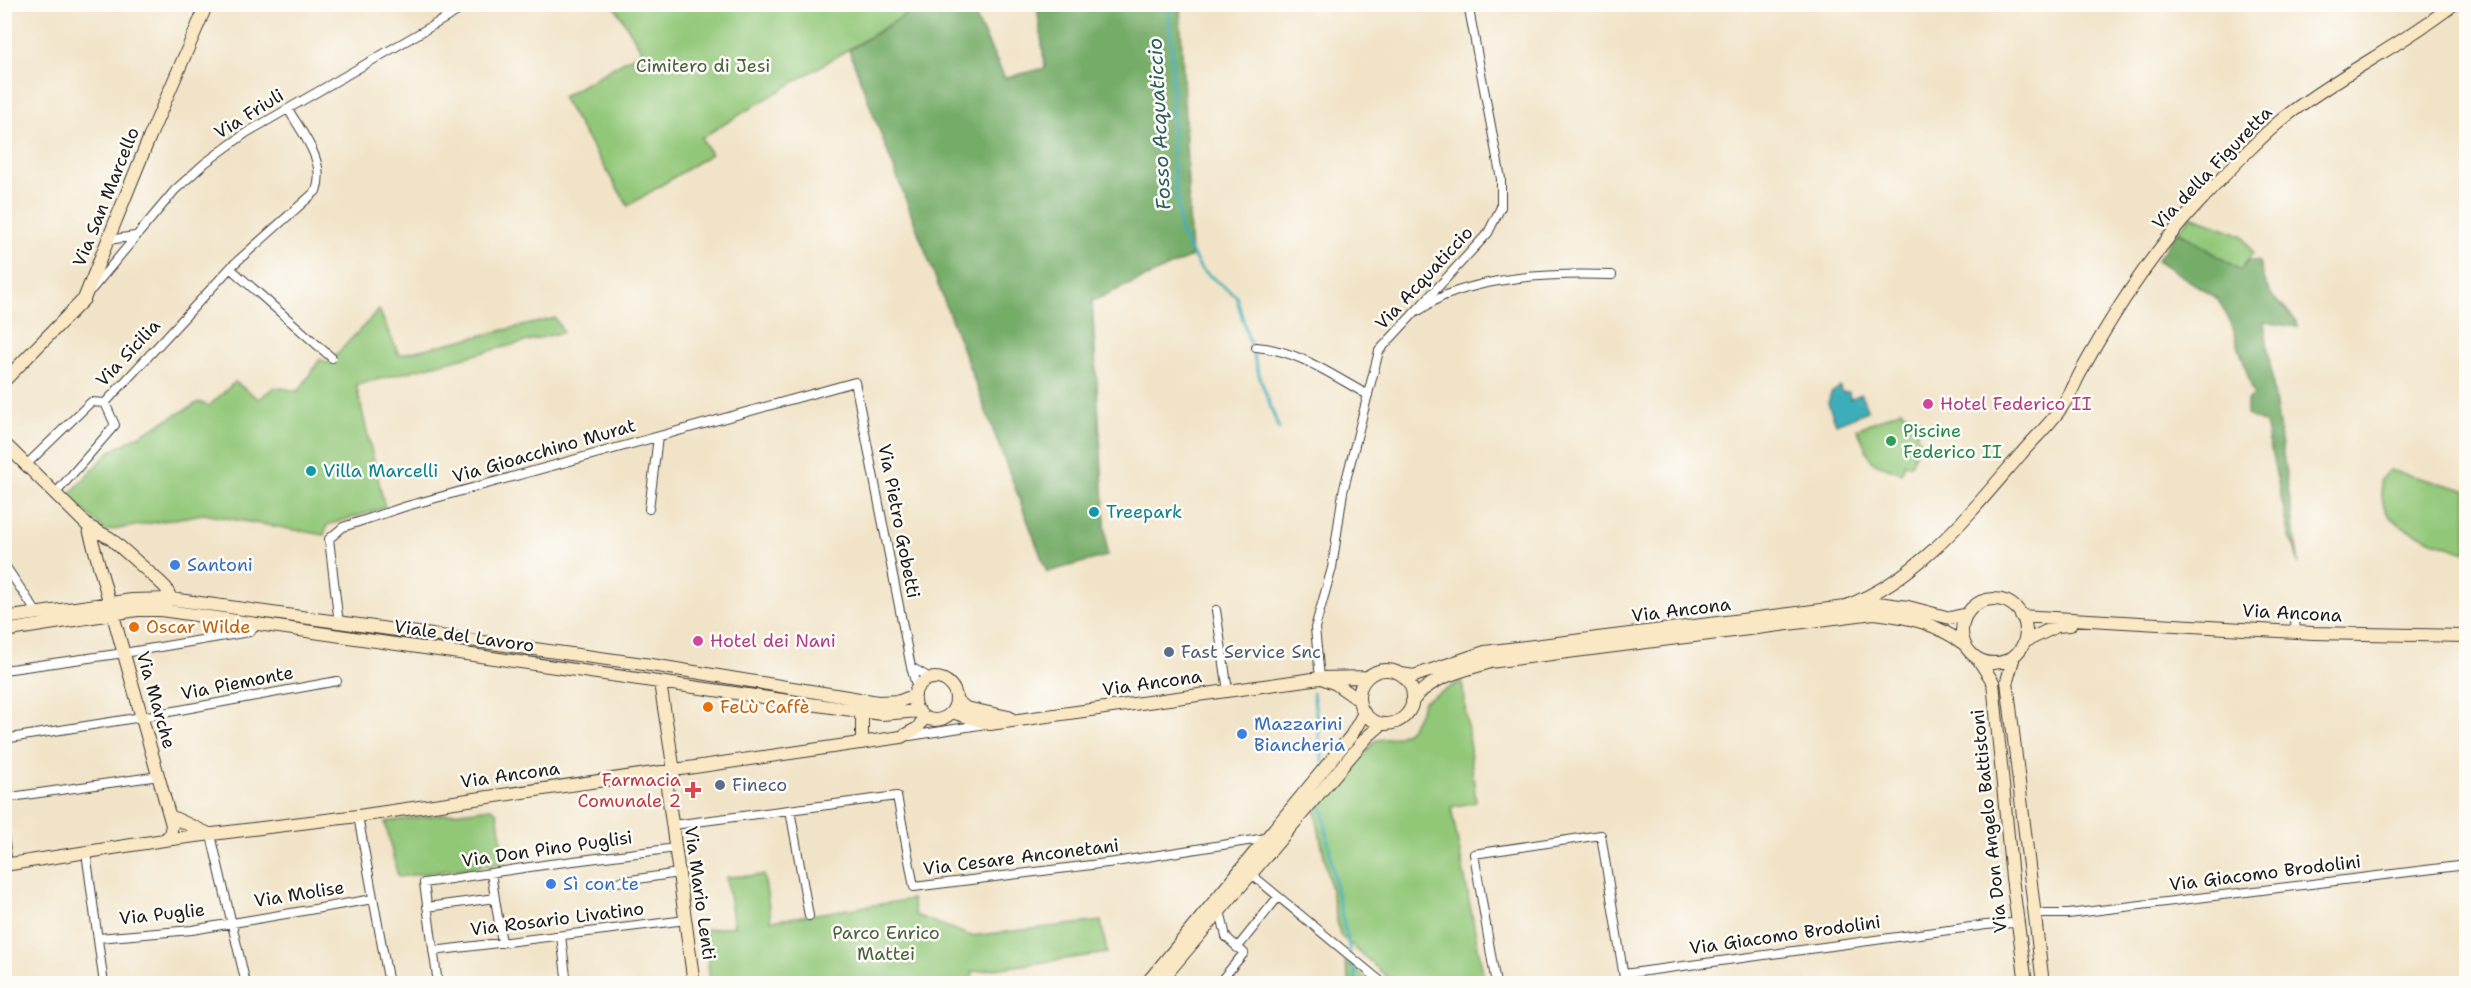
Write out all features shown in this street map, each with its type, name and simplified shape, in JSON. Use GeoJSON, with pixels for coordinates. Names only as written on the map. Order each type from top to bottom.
{"type":"FeatureCollection","features":[{"type":"Feature","properties":{"kind":"main road","name":"Via San Marcello"},"geometry":{"type":"LineString","coordinates":[[6,381],[84,299],[207,4]]}},
{"type":"Feature","properties":{"kind":"main road","name":"Via della Figuretta"},"geometry":{"type":"LineString","coordinates":[[1846,606],[1869,598],[1941,544],[1990,490],[2065,403],[2088,360],[2161,246],[2250,151],[2285,118],[2339,80],[2387,52],[2441,9],[2454,4]]}},
{"type":"Feature","properties":{"kind":"main road","name":"Via Marche"},"geometry":{"type":"LineString","coordinates":[[4,443],[88,526],[110,538],[160,582],[171,599]]}},
{"type":"Feature","properties":{"kind":"main road","name":"Via Marche"},"geometry":{"type":"LineString","coordinates":[[88,526],[170,816],[172,831],[164,840]]}},
{"type":"Feature","properties":{"kind":"main road","name":"Viale del Lavoro"},"geometry":{"type":"LineString","coordinates":[[4,631],[112,609],[132,600],[171,599],[339,624],[658,666],[878,702],[900,701],[916,692],[930,678]]}},
{"type":"Feature","properties":{"kind":"main road","name":"Via Ancona"},"geometry":{"type":"LineString","coordinates":[[1401,674],[1414,676],[1485,652],[1877,603],[1908,607],[1950,618],[1967,614],[1978,604],[1992,600],[2006,602],[2021,616],[2296,626],[2466,636]]}},
{"type":"Feature","properties":{"kind":"main road","name":"Viale del Lavoro"},"geometry":{"type":"LineString","coordinates":[[4,618],[37,613],[112,609],[154,610],[882,714],[922,714],[942,719],[954,706]]}},
{"type":"Feature","properties":{"kind":"main road","name":"Via Ancona"},"geometry":{"type":"LineString","coordinates":[[1412,702],[1418,693],[1446,676],[1490,662],[1874,614],[1906,617],[1943,628],[1964,644],[1978,659]]}},
{"type":"Feature","properties":{"kind":"main road"},"geometry":{"type":"LineString","coordinates":[[1964,644],[1962,629],[1967,614]]}},
{"type":"Feature","properties":{"kind":"main road"},"geometry":{"type":"LineString","coordinates":[[2021,616],[2025,629],[2024,642]]}},
{"type":"Feature","properties":{"kind":"main road","name":"Via Ancona"},"geometry":{"type":"LineString","coordinates":[[2014,656],[2024,642],[2057,626],[2116,621]]}},
{"type":"Feature","properties":{"kind":"main road"},"geometry":{"type":"LineString","coordinates":[[1978,659],[1996,663],[2014,656]]}},
{"type":"Feature","properties":{"kind":"main road","name":"Via Don Angelo Battistoni"},"geometry":{"type":"LineString","coordinates":[[2014,656],[2007,681],[2043,984]]}},
{"type":"Feature","properties":{"kind":"main road","name":"Via Don Angelo Battistoni"},"geometry":{"type":"LineString","coordinates":[[1978,659],[1993,682],[2026,984]]}},
{"type":"Feature","properties":{"kind":"main road"},"geometry":{"type":"LineString","coordinates":[[1383,670],[1401,674],[1409,683],[1412,702],[1404,717],[1394,723],[1375,722],[1364,713],[1359,700],[1360,688],[1367,677],[1383,670]]}},
{"type":"Feature","properties":{"kind":"main road","name":"Via Ancona"},"geometry":{"type":"LineString","coordinates":[[954,706],[990,724],[1320,678],[1367,677]]}},
{"type":"Feature","properties":{"kind":"main road"},"geometry":{"type":"LineString","coordinates":[[930,678],[943,679],[949,683],[953,688],[954,706],[1016,719]]}},
{"type":"Feature","properties":{"kind":"main road"},"geometry":{"type":"LineString","coordinates":[[1320,678],[1336,684],[1359,700]]}},
{"type":"Feature","properties":{"kind":"main road","name":"Via Mario Lenti"},"geometry":{"type":"LineString","coordinates":[[660,683],[673,825],[694,984]]}},
{"type":"Feature","properties":{"kind":"main road"},"geometry":{"type":"LineString","coordinates":[[901,737],[918,728],[922,714],[914,700],[916,692]]}},
{"type":"Feature","properties":{"kind":"main road"},"geometry":{"type":"LineString","coordinates":[[859,711],[862,719],[862,743]]}},
{"type":"Feature","properties":{"kind":"main road"},"geometry":{"type":"LineString","coordinates":[[1146,984],[1269,838],[1351,736],[1364,713]]}},
{"type":"Feature","properties":{"kind":"main road"},"geometry":{"type":"LineString","coordinates":[[1158,984],[1367,736],[1382,724]]}},
{"type":"Feature","properties":{"kind":"main road","name":"Via Ancona"},"geometry":{"type":"LineString","coordinates":[[7,865],[164,840],[358,816],[901,737]]}},
{"type":"Feature","properties":{"kind":"main road"},"geometry":{"type":"LineString","coordinates":[[170,816],[211,834]]}},
{"type":"Feature","properties":{"kind":"street","name":"Via Friuli"},"geometry":{"type":"LineString","coordinates":[[84,299],[135,236],[176,190],[205,162],[246,133],[470,4]]}},
{"type":"Feature","properties":{"kind":"street","name":"Via Acquaticcio"},"geometry":{"type":"LineString","coordinates":[[1320,678],[1315,628],[1332,568],[1343,492],[1379,351],[1488,233],[1501,207],[1501,178],[1468,4]]}},
{"type":"Feature","properties":{"kind":"street","name":"Via Sicilia"},"geometry":{"type":"LineString","coordinates":[[55,494],[115,425],[105,403],[230,268],[316,191],[320,181],[317,162],[288,108]]}},
{"type":"Feature","properties":{"kind":"street"},"geometry":{"type":"LineString","coordinates":[[108,240],[135,236]]}},
{"type":"Feature","properties":{"kind":"street"},"geometry":{"type":"LineString","coordinates":[[230,268],[332,358]]}},
{"type":"Feature","properties":{"kind":"street"},"geometry":{"type":"LineString","coordinates":[[1412,314],[1448,294],[1503,280],[1578,274],[1612,275]]}},
{"type":"Feature","properties":{"kind":"street"},"geometry":{"type":"LineString","coordinates":[[1256,347],[1280,350],[1313,364],[1368,395]]}},
{"type":"Feature","properties":{"kind":"street","name":"Via Gioacchino Murat"},"geometry":{"type":"LineString","coordinates":[[339,624],[329,539],[343,527],[407,507],[855,382]]}},
{"type":"Feature","properties":{"kind":"street","name":"Via Pietro Gobetti"},"geometry":{"type":"LineString","coordinates":[[855,382],[916,692]]}},
{"type":"Feature","properties":{"kind":"street"},"geometry":{"type":"LineString","coordinates":[[26,465],[91,402],[105,403]]}},
{"type":"Feature","properties":{"kind":"street"},"geometry":{"type":"LineString","coordinates":[[649,508],[658,437]]}},
{"type":"Feature","properties":{"kind":"street"},"geometry":{"type":"LineString","coordinates":[[4,564],[37,613]]}},
{"type":"Feature","properties":{"kind":"street"},"geometry":{"type":"LineString","coordinates":[[1216,610],[1228,691]]}},
{"type":"Feature","properties":{"kind":"street"},"geometry":{"type":"LineString","coordinates":[[4,670],[249,632],[259,624]]}},
{"type":"Feature","properties":{"kind":"street"},"geometry":{"type":"LineString","coordinates":[[911,667],[930,678]]}},
{"type":"Feature","properties":{"kind":"street","name":"Via Piemonte"},"geometry":{"type":"LineString","coordinates":[[4,739],[142,717],[337,681]]}},
{"type":"Feature","properties":{"kind":"street","name":"Via Ancona"},"geometry":{"type":"LineString","coordinates":[[901,737],[990,724]]}},
{"type":"Feature","properties":{"kind":"street"},"geometry":{"type":"LineString","coordinates":[[4,798],[159,776]]}},
{"type":"Feature","properties":{"kind":"street","name":"Via Cesare Anconetani"},"geometry":{"type":"LineString","coordinates":[[673,825],[897,796],[914,887],[1115,862],[1269,838]]}},
{"type":"Feature","properties":{"kind":"street"},"geometry":{"type":"LineString","coordinates":[[790,810],[809,916]]}},
{"type":"Feature","properties":{"kind":"street","name":"Via Molise"},"geometry":{"type":"LineString","coordinates":[[358,816],[389,984]]}},
{"type":"Feature","properties":{"kind":"street"},"geometry":{"type":"LineString","coordinates":[[211,834],[246,984]]}},
{"type":"Feature","properties":{"kind":"street"},"geometry":{"type":"LineString","coordinates":[[1497,984],[1474,854],[1601,835],[1625,984]]}},
{"type":"Feature","properties":{"kind":"street"},"geometry":{"type":"LineString","coordinates":[[4,837],[7,865]]}},
{"type":"Feature","properties":{"kind":"street","name":"Via Don Pino Puglisi"},"geometry":{"type":"LineString","coordinates":[[427,907],[424,883],[676,848]]}},
{"type":"Feature","properties":{"kind":"street"},"geometry":{"type":"LineString","coordinates":[[86,852],[104,984]]}},
{"type":"Feature","properties":{"kind":"street","name":"Via Giacomo Brodolini"},"geometry":{"type":"LineString","coordinates":[[2035,918],[2466,865]]}},
{"type":"Feature","properties":{"kind":"street"},"geometry":{"type":"LineString","coordinates":[[491,873],[502,943]]}},
{"type":"Feature","properties":{"kind":"street"},"geometry":{"type":"LineString","coordinates":[[610,883],[679,873]]}},
{"type":"Feature","properties":{"kind":"street"},"geometry":{"type":"LineString","coordinates":[[1251,874],[1384,984]]}},
{"type":"Feature","properties":{"kind":"street"},"geometry":{"type":"LineString","coordinates":[[1237,948],[1278,897]]}},
{"type":"Feature","properties":{"kind":"street"},"geometry":{"type":"LineString","coordinates":[[438,984],[427,907],[495,898]]}},
{"type":"Feature","properties":{"kind":"street","name":"Via Molise"},"geometry":{"type":"LineString","coordinates":[[230,922],[373,900]]}},
{"type":"Feature","properties":{"kind":"street"},"geometry":{"type":"LineString","coordinates":[[1218,984],[1244,953],[1226,937],[1220,910]]}},
{"type":"Feature","properties":{"kind":"street","name":"Via Rosario Livatino"},"geometry":{"type":"LineString","coordinates":[[433,951],[686,920]]}},
{"type":"Feature","properties":{"kind":"street","name":"Via Giacomo Brodolini"},"geometry":{"type":"LineString","coordinates":[[1624,974],[2018,920]]}},
{"type":"Feature","properties":{"kind":"street","name":"Via Puglie"},"geometry":{"type":"LineString","coordinates":[[98,938],[192,930],[230,922]]}},
{"type":"Feature","properties":{"kind":"street"},"geometry":{"type":"LineString","coordinates":[[561,936],[567,984]]}},
{"type":"Feature","properties":{"kind":"green space"},"geometry":{"type":"Polygon","coordinates":[[[922,4],[970,5],[1005,78],[1045,68],[1037,5],[1180,5],[1191,257],[1092,301],[1107,556],[1047,572],[849,50],[922,4]]]}},
{"type":"Feature","properties":{"kind":"green space","name":"Cimitero di Jesi"},"geometry":{"type":"Polygon","coordinates":[[[614,5],[922,5],[701,138],[711,154],[628,206],[562,97],[642,51],[614,5]]]}},
{"type":"Feature","properties":{"kind":"green space"},"geometry":{"type":"Polygon","coordinates":[[[2191,216],[2242,235],[2253,253],[2240,270],[2178,231],[2191,216]]]}},
{"type":"Feature","properties":{"kind":"green space"},"geometry":{"type":"Polygon","coordinates":[[[2178,231],[2240,270],[2249,260],[2259,262],[2268,290],[2291,315],[2298,327],[2264,322],[2299,564],[2290,538],[2265,423],[2247,415],[2247,400],[2254,395],[2232,325],[2218,299],[2157,260],[2178,231]]]}},
{"type":"Feature","properties":{"kind":"green space"},"geometry":{"type":"Polygon","coordinates":[[[379,310],[399,355],[555,318],[563,332],[356,385],[385,508],[327,525],[324,535],[203,514],[106,531],[68,496],[109,452],[199,402],[209,406],[235,382],[259,399],[274,387],[299,391],[320,359],[328,363],[379,310]]]}},
{"type":"Feature","properties":{"kind":"green space","name":"Piscine Federico II"},"geometry":{"type":"Polygon","coordinates":[[[1902,410],[1907,415],[1922,421],[1916,436],[1920,439],[1919,443],[1913,444],[1918,446],[1911,465],[1905,463],[1901,473],[1872,462],[1857,429],[1902,410]]]}},
{"type":"Feature","properties":{"kind":"green space"},"geometry":{"type":"Polygon","coordinates":[[[2389,470],[2466,490],[2466,552],[2424,537],[2393,520],[2384,506],[2380,480],[2389,470]]]}},
{"type":"Feature","properties":{"kind":"green space"},"geometry":{"type":"Polygon","coordinates":[[[1462,681],[1476,802],[1451,807],[1485,983],[1394,983],[1340,935],[1315,811],[1376,740],[1395,737],[1408,731],[1417,719],[1424,701],[1462,681]]]}},
{"type":"Feature","properties":{"kind":"green space"},"geometry":{"type":"Polygon","coordinates":[[[491,808],[497,812],[505,863],[398,877],[385,822],[491,808]]]}},
{"type":"Feature","properties":{"kind":"green space","name":"Parco Enrico Mattei"},"geometry":{"type":"Polygon","coordinates":[[[764,875],[771,921],[912,899],[915,915],[971,936],[1101,921],[1107,953],[972,972],[973,983],[710,983],[705,930],[734,926],[726,877],[764,875]]]}},
{"type":"Feature","properties":{"kind":"green space"},"geometry":{"type":"Polygon","coordinates":[[[1345,962],[1372,983],[1350,983],[1345,962]]]}},
{"type":"Feature","properties":{"kind":"water"},"geometry":{"type":"Polygon","coordinates":[[[1840,387],[1841,392],[1849,392],[1850,399],[1861,394],[1868,411],[1836,424],[1828,403],[1831,393],[1840,387]]]}},
{"type":"Feature","properties":{"kind":"waterway","name":"Fosso Acquaticcio"},"geometry":{"type":"LineString","coordinates":[[1168,4],[1172,47],[1173,163],[1181,234],[1201,269],[1236,296],[1260,378],[1279,429]]}},
{"type":"Feature","properties":{"kind":"waterway"},"geometry":{"type":"LineString","coordinates":[[1313,693],[1323,762]]}},
{"type":"Feature","properties":{"kind":"waterway","name":"Fosso Acquaticcio"},"geometry":{"type":"LineString","coordinates":[[1322,804],[1335,884],[1350,952]]}},
{"type":"Feature","properties":{"kind":"waterway","name":"Fosso Acquaticcio"},"geometry":{"type":"LineString","coordinates":[[1352,961],[1357,984]]}},
{"type":"Feature","properties":{"kind":"place","name":"Hotel Federico II"},"geometry":{"type":"Point","coordinates":[1928,404]}},
{"type":"Feature","properties":{"kind":"place","name":"Piscine Federico II"},"geometry":{"type":"Point","coordinates":[1891,441]}},
{"type":"Feature","properties":{"kind":"place","name":"Villa Marcelli"},"geometry":{"type":"Point","coordinates":[311,471]}},
{"type":"Feature","properties":{"kind":"place","name":"Treepark"},"geometry":{"type":"Point","coordinates":[1094,512]}},
{"type":"Feature","properties":{"kind":"place","name":"Santoni"},"geometry":{"type":"Point","coordinates":[175,565]}},
{"type":"Feature","properties":{"kind":"place","name":"Oscar Wilde"},"geometry":{"type":"Point","coordinates":[134,627]}},
{"type":"Feature","properties":{"kind":"place","name":"Hotel dei Nani"},"geometry":{"type":"Point","coordinates":[698,641]}},
{"type":"Feature","properties":{"kind":"place","name":"Fast Service Snc"},"geometry":{"type":"Point","coordinates":[1169,652]}},
{"type":"Feature","properties":{"kind":"place","name":"FeLù Caffè"},"geometry":{"type":"Point","coordinates":[708,707]}},
{"type":"Feature","properties":{"kind":"place","name":"Mazzarini Biancheria"},"geometry":{"type":"Point","coordinates":[1242,734]}},
{"type":"Feature","properties":{"kind":"place","name":"Fineco"},"geometry":{"type":"Point","coordinates":[720,785]}},
{"type":"Feature","properties":{"kind":"place","name":"Farmacia Comunale 2"},"geometry":{"type":"Point","coordinates":[693,790]}},
{"type":"Feature","properties":{"kind":"place","name":"Sì con te"},"geometry":{"type":"Point","coordinates":[551,884]}}]}
